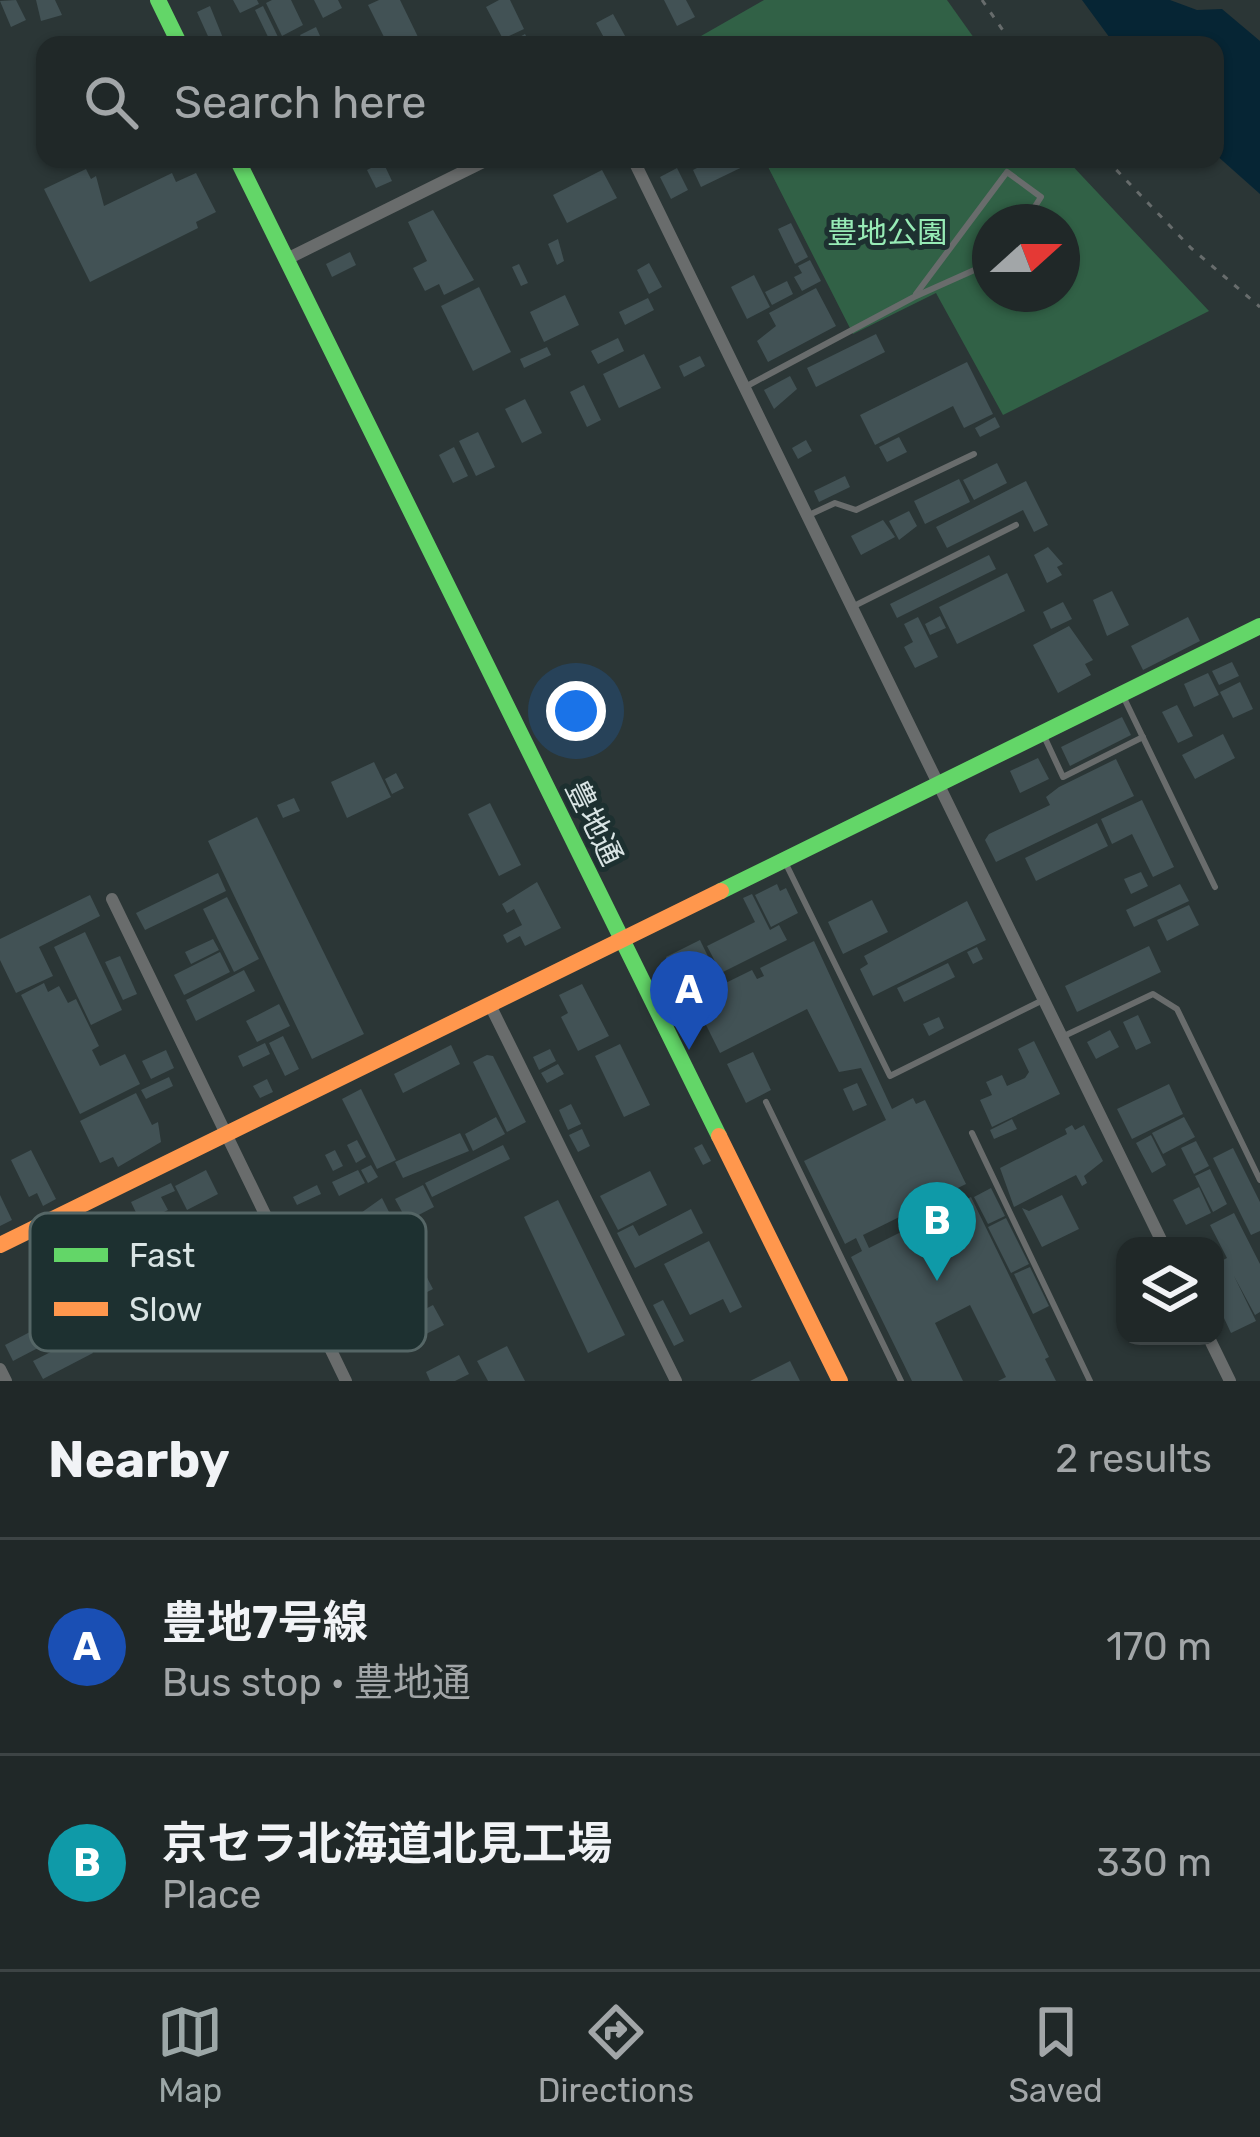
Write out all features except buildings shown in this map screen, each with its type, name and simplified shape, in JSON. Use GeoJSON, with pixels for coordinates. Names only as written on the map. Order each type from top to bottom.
{"type":"FeatureCollection","features":[{"type":"Feature","properties":{"kind":"street"},"geometry":{"type":"LineString","coordinates":[[158,0],[176,36]]}},
{"type":"Feature","properties":{"kind":"street","name":"豊地通"},"geometry":{"type":"LineString","coordinates":[[241,168],[840,1381]]}},
{"type":"Feature","properties":{"kind":"street"},"geometry":{"type":"LineString","coordinates":[[286,259],[472,168]]}},
{"type":"Feature","properties":{"kind":"street"},"geometry":{"type":"LineString","coordinates":[[637,168],[1160,1237]]}},
{"type":"Feature","properties":{"kind":"street"},"geometry":{"type":"LineString","coordinates":[[64,1213],[1260,626]]}},
{"type":"Feature","properties":{"kind":"street"},"geometry":{"type":"LineString","coordinates":[[112,899],[262,1213]]}},
{"type":"Feature","properties":{"kind":"street"},"geometry":{"type":"LineString","coordinates":[[490,1005],[676,1381]]}},
{"type":"Feature","properties":{"kind":"street"},"geometry":{"type":"LineString","coordinates":[[0,1245],[30,1230]]}},
{"type":"Feature","properties":{"kind":"street"},"geometry":{"type":"LineString","coordinates":[[1212,1345],[1230,1381]]}},
{"type":"Feature","properties":{"kind":"street"},"geometry":{"type":"LineString","coordinates":[[331,1351],[346,1381]]}},
{"type":"Feature","properties":{"kind":"street"},"geometry":{"type":"LineString","coordinates":[[0,1369],[6,1381]]}},
{"type":"Feature","properties":{"kind":"lane"},"geometry":{"type":"LineString","coordinates":[[983,204],[1007,172],[1041,197],[1037,204]]}},
{"type":"Feature","properties":{"kind":"lane"},"geometry":{"type":"LineString","coordinates":[[914,297],[972,219]]}},
{"type":"Feature","properties":{"kind":"lane"},"geometry":{"type":"LineString","coordinates":[[744,387],[972,271]]}},
{"type":"Feature","properties":{"kind":"lane"},"geometry":{"type":"LineString","coordinates":[[807,517],[835,502],[856,510],[974,454]]}},
{"type":"Feature","properties":{"kind":"lane"},"geometry":{"type":"LineString","coordinates":[[851,608],[1016,524]]}},
{"type":"Feature","properties":{"kind":"lane"},"geometry":{"type":"LineString","coordinates":[[1121,692],[1215,887]]}},
{"type":"Feature","properties":{"kind":"lane"},"geometry":{"type":"LineString","coordinates":[[1041,731],[1063,777],[1143,737]]}},
{"type":"Feature","properties":{"kind":"lane"},"geometry":{"type":"LineString","coordinates":[[783,859],[890,1076],[1043,1000]]}},
{"type":"Feature","properties":{"kind":"lane"},"geometry":{"type":"LineString","coordinates":[[1061,1037],[1153,994],[1177,1009],[1260,1180]]}},
{"type":"Feature","properties":{"kind":"lane"},"geometry":{"type":"LineString","coordinates":[[766,1102],[902,1381]]}},
{"type":"Feature","properties":{"kind":"lane"},"geometry":{"type":"LineString","coordinates":[[973,1132],[1090,1381]]}},
{"type":"Feature","properties":{"kind":"path"},"geometry":{"type":"LineString","coordinates":[[982,0],[1007,36]]}},
{"type":"Feature","properties":{"kind":"path"},"geometry":{"type":"LineString","coordinates":[[1114,168],[1190,248],[1260,307]]}},
{"type":"Feature","properties":{"kind":"green space"},"geometry":{"type":"Polygon","coordinates":[[[764,0],[947,0],[973,36],[701,36],[764,0]]]}},
{"type":"Feature","properties":{"kind":"green space","name":"豊地公園"},"geometry":{"type":"Polygon","coordinates":[[[769,168],[1074,168],[1209,311],[1003,415],[936,293],[853,334],[769,168]]]}},
{"type":"Feature","properties":{"kind":"water"},"geometry":{"type":"Polygon","coordinates":[[[1082,0],[1170,0],[1197,10],[1222,9],[1260,41],[1260,194],[1224,162],[1224,36],[1108,36],[1082,0]]]}},
{"type":"Feature","properties":{"kind":"traffic: fast"},"geometry":{"type":"LineString","coordinates":[[158,0],[176,36]]}},
{"type":"Feature","properties":{"kind":"traffic: fast"},"geometry":{"type":"LineString","coordinates":[[241,168],[719,1136]]}},
{"type":"Feature","properties":{"kind":"traffic: fast"},"geometry":{"type":"LineString","coordinates":[[721,891],[1260,626]]}},
{"type":"Feature","properties":{"kind":"traffic: slow"},"geometry":{"type":"LineString","coordinates":[[65,1213],[721,891]]}},
{"type":"Feature","properties":{"kind":"traffic: slow"},"geometry":{"type":"LineString","coordinates":[[719,1136],[840,1381]]}},
{"type":"Feature","properties":{"kind":"traffic: slow"},"geometry":{"type":"LineString","coordinates":[[0,1245],[30,1230]]}},
{"type":"Feature","properties":{"kind":"place","name":"豊地7号線"},"geometry":{"type":"Point","coordinates":[689,1050]}},
{"type":"Feature","properties":{"kind":"place","name":"京セラ北海道北見工場"},"geometry":{"type":"Point","coordinates":[937,1281]}}]}
